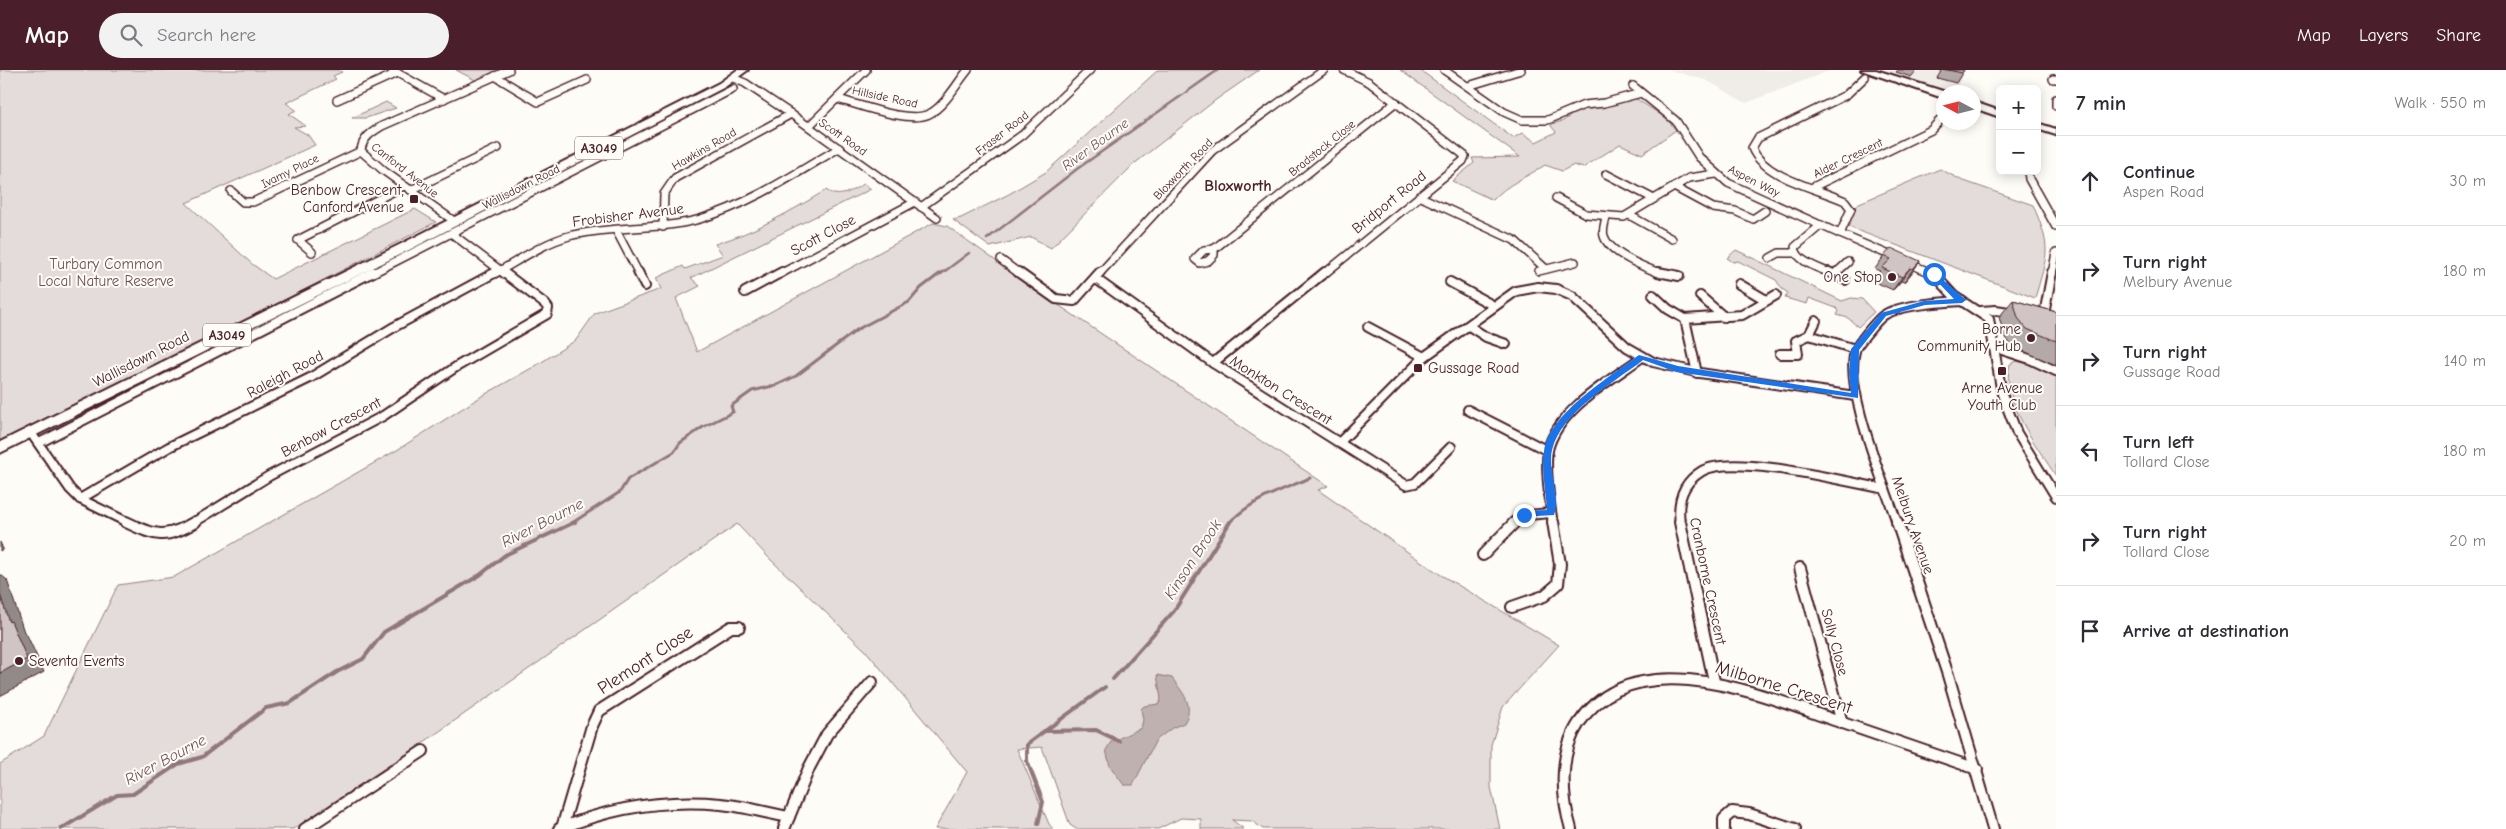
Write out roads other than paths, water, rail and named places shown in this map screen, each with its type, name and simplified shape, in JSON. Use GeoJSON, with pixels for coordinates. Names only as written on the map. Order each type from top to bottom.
{"type":"FeatureCollection","features":[{"type":"Feature","properties":{"kind":"main road","name":"Wallisdown Road"},"geometry":{"type":"LineString","coordinates":[[0,448],[408,250],[732,78],[743,70]]}},
{"type":"Feature","properties":{"kind":"main road"},"geometry":{"type":"LineString","coordinates":[[1866,74],[1936,93]]}},
{"type":"Feature","properties":{"kind":"main road"},"geometry":{"type":"LineString","coordinates":[[1981,107],[1996,112]]}},
{"type":"Feature","properties":{"kind":"main road"},"geometry":{"type":"LineString","coordinates":[[2041,127],[2056,132]]}},
{"type":"Feature","properties":{"kind":"street","name":"Canford Avenue"},"geometry":{"type":"LineString","coordinates":[[452,227],[408,188],[361,151],[363,141],[375,130],[509,70]]}},
{"type":"Feature","properties":{"kind":"street"},"geometry":{"type":"LineString","coordinates":[[809,126],[866,70]]}},
{"type":"Feature","properties":{"kind":"street","name":"Hillside Road"},"geometry":{"type":"LineString","coordinates":[[837,98],[909,116],[922,116],[932,111],[968,70]]}},
{"type":"Feature","properties":{"kind":"street","name":"Fraser Road"},"geometry":{"type":"LineString","coordinates":[[918,204],[1022,135],[1090,70]]}},
{"type":"Feature","properties":{"kind":"street","name":"Bloxworth Road"},"geometry":{"type":"LineString","coordinates":[[1001,260],[1056,299],[1074,301],[1212,151],[1324,70]]}},
{"type":"Feature","properties":{"kind":"street","name":"Bridport Road"},"geometry":{"type":"LineString","coordinates":[[1213,363],[1463,162],[1464,156],[1460,150],[1369,82],[1344,70]]}},
{"type":"Feature","properties":{"kind":"street"},"geometry":{"type":"LineString","coordinates":[[1444,70],[1504,112],[1522,120],[1548,120],[1584,104],[1604,103],[1641,93]]}},
{"type":"Feature","properties":{"kind":"street"},"geometry":{"type":"LineString","coordinates":[[1468,86],[1519,70]]}},
{"type":"Feature","properties":{"kind":"street"},"geometry":{"type":"LineString","coordinates":[[337,100],[394,71],[444,99]]}},
{"type":"Feature","properties":{"kind":"street","name":"Alder Crescent"},"geometry":{"type":"LineString","coordinates":[[1866,74],[1846,95],[1754,140],[1753,151],[1765,166],[1813,187],[1931,130],[1936,125]]}},
{"type":"Feature","properties":{"kind":"street"},"geometry":{"type":"LineString","coordinates":[[495,76],[538,102],[587,80]]}},
{"type":"Feature","properties":{"kind":"street","name":"Scott Road"},"geometry":{"type":"LineString","coordinates":[[732,78],[745,83],[809,126],[937,218]]}},
{"type":"Feature","properties":{"kind":"street","name":"Aspen Way"},"geometry":{"type":"LineString","coordinates":[[1633,86],[1676,121],[1699,157],[1728,183],[1840,234],[1929,270],[1939,278],[1954,296],[1980,311]]}},
{"type":"Feature","properties":{"kind":"street","name":"Wallisdown Road"},"geometry":{"type":"LineString","coordinates":[[452,227],[733,90]]}},
{"type":"Feature","properties":{"kind":"street"},"geometry":{"type":"LineString","coordinates":[[2056,99],[2056,106]]}},
{"type":"Feature","properties":{"kind":"street","name":"Bradstock Close"},"geometry":{"type":"LineString","coordinates":[[1214,249],[1396,102]]}},
{"type":"Feature","properties":{"kind":"street","name":"Hawkins Road"},"geometry":{"type":"LineString","coordinates":[[663,227],[664,194],[675,178],[791,114]]}},
{"type":"Feature","properties":{"kind":"street"},"geometry":{"type":"LineString","coordinates":[[312,252],[298,240],[498,148]]}},
{"type":"Feature","properties":{"kind":"street","name":"Frobisher Avenue"},"geometry":{"type":"LineString","coordinates":[[501,271],[566,236],[663,227],[704,218],[745,202],[839,148]]}},
{"type":"Feature","properties":{"kind":"street","name":"Ivamy Place"},"geometry":{"type":"LineString","coordinates":[[231,191],[243,202],[253,202],[361,151]]}},
{"type":"Feature","properties":{"kind":"street"},"geometry":{"type":"LineString","coordinates":[[1606,174],[1652,198]]}},
{"type":"Feature","properties":{"kind":"street"},"geometry":{"type":"LineString","coordinates":[[1556,198],[1574,209],[1606,217],[1629,215],[1652,198],[1689,178],[1716,174]]}},
{"type":"Feature","properties":{"kind":"street"},"geometry":{"type":"LineString","coordinates":[[2028,175],[2029,180],[2056,227]]}},
{"type":"Feature","properties":{"kind":"street"},"geometry":{"type":"LineString","coordinates":[[1674,187],[1713,208],[1735,211],[1754,219],[1765,211]]}},
{"type":"Feature","properties":{"kind":"street"},"geometry":{"type":"LineString","coordinates":[[1813,187],[1841,197],[1850,206],[1850,213],[1840,234]]}},
{"type":"Feature","properties":{"kind":"street"},"geometry":{"type":"LineString","coordinates":[[1419,196],[1514,240],[1543,270],[1575,262]]}},
{"type":"Feature","properties":{"kind":"street","name":"Scott Close"},"geometry":{"type":"LineString","coordinates":[[744,292],[918,204]]}},
{"type":"Feature","properties":{"kind":"street"},"geometry":{"type":"LineString","coordinates":[[1629,215],[1672,239]]}},
{"type":"Feature","properties":{"kind":"street"},"geometry":{"type":"LineString","coordinates":[[1606,217],[1603,235],[1611,248],[1624,258],[1661,274],[1679,276]]}},
{"type":"Feature","properties":{"kind":"street"},"geometry":{"type":"LineString","coordinates":[[1796,254],[1795,247],[1820,225]]}},
{"type":"Feature","properties":{"kind":"street","name":"Benbow Crescent"},"geometry":{"type":"LineString","coordinates":[[31,432],[70,489],[80,499],[152,535],[172,533],[184,528],[269,476],[383,416],[456,367],[543,319],[547,314],[548,308],[545,304],[501,271],[452,227]]}},
{"type":"Feature","properties":{"kind":"street"},"geometry":{"type":"LineString","coordinates":[[617,232],[645,286]]}},
{"type":"Feature","properties":{"kind":"street","name":"Wallisdown Road"},"geometry":{"type":"LineString","coordinates":[[39,443],[408,250]]}},
{"type":"Feature","properties":{"kind":"street"},"geometry":{"type":"LineString","coordinates":[[1770,258],[1782,252],[1796,254],[1802,259],[1845,280]]}},
{"type":"Feature","properties":{"kind":"street"},"geometry":{"type":"LineString","coordinates":[[2033,318],[2046,321],[2056,253]]}},
{"type":"Feature","properties":{"kind":"street"},"geometry":{"type":"LineString","coordinates":[[1834,275],[1848,262]]}},
{"type":"Feature","properties":{"kind":"street","name":"Raleigh Road"},"geometry":{"type":"LineString","coordinates":[[80,499],[177,443],[310,378],[394,326],[501,271]]}},
{"type":"Feature","properties":{"kind":"street","name":"Monkton Crescent"},"geometry":{"type":"LineString","coordinates":[[1096,279],[1213,363],[1406,485],[1415,483],[1451,448]]}},
{"type":"Feature","properties":{"kind":"street"},"geometry":{"type":"LineString","coordinates":[[1448,281],[1494,306]]}},
{"type":"Feature","properties":{"kind":"street"},"geometry":{"type":"LineString","coordinates":[[1739,284],[1766,300]]}},
{"type":"Feature","properties":{"kind":"street"},"geometry":{"type":"LineString","coordinates":[[1339,442],[1424,358],[1494,306],[1520,290],[1542,288],[1563,292],[1586,305],[1626,347],[1642,357],[1670,367],[1855,396]]}},
{"type":"Feature","properties":{"kind":"street"},"geometry":{"type":"LineString","coordinates":[[1653,295],[1668,309],[1685,319],[1724,317],[1748,312],[1762,306],[1766,300],[1776,295]]}},
{"type":"Feature","properties":{"kind":"street"},"geometry":{"type":"LineString","coordinates":[[1700,296],[1724,317]]}},
{"type":"Feature","properties":{"kind":"street"},"geometry":{"type":"LineString","coordinates":[[1809,335],[1855,349],[1884,315],[1890,311],[1924,303],[1962,300]]}},
{"type":"Feature","properties":{"kind":"street"},"geometry":{"type":"LineString","coordinates":[[1980,311],[1996,310],[2024,316]]}},
{"type":"Feature","properties":{"kind":"street"},"geometry":{"type":"LineString","coordinates":[[1980,311],[1989,319],[1991,325],[2002,394],[2018,433],[2056,497]]}},
{"type":"Feature","properties":{"kind":"street"},"geometry":{"type":"LineString","coordinates":[[1685,319],[1697,372]]}},
{"type":"Feature","properties":{"kind":"street"},"geometry":{"type":"LineString","coordinates":[[1780,354],[1798,354],[1796,341],[1809,335],[1816,321]]}},
{"type":"Feature","properties":{"kind":"street"},"geometry":{"type":"LineString","coordinates":[[1469,326],[1486,338],[1506,344]]}},
{"type":"Feature","properties":{"kind":"street"},"geometry":{"type":"LineString","coordinates":[[1369,327],[1424,358]]}},
{"type":"Feature","properties":{"kind":"street"},"geometry":{"type":"LineString","coordinates":[[1996,348],[2030,359],[2056,371]]}},
{"type":"Feature","properties":{"kind":"street","name":"Melbury Avenue"},"geometry":{"type":"LineString","coordinates":[[1855,349],[1853,372],[1855,396],[1948,675],[1993,829]]}},
{"type":"Feature","properties":{"kind":"street"},"geometry":{"type":"LineString","coordinates":[[1512,607],[1544,596],[1558,584],[1560,564],[1551,512],[1548,451],[1556,432],[1571,411],[1642,357]]}},
{"type":"Feature","properties":{"kind":"street"},"geometry":{"type":"LineString","coordinates":[[1468,410],[1548,451]]}},
{"type":"Feature","properties":{"kind":"street","name":"Cranborne Crescent"},"geometry":{"type":"LineString","coordinates":[[1714,681],[1681,536],[1678,506],[1683,488],[1703,470],[1728,465],[1751,465],[1885,490]]}},
{"type":"Feature","properties":{"kind":"street"},"geometry":{"type":"LineString","coordinates":[[1483,556],[1512,524],[1524,515],[1551,512]]}},
{"type":"Feature","properties":{"kind":"street","name":"Solly Close"},"geometry":{"type":"LineString","coordinates":[[1800,568],[1842,723]]}},
{"type":"Feature","properties":{"kind":"street","name":"Plemont Close"},"geometry":{"type":"LineString","coordinates":[[561,828],[592,726],[600,711],[638,683],[731,627],[739,627]]}},
{"type":"Feature","properties":{"kind":"street","name":"Milborne Crescent"},"geometry":{"type":"LineString","coordinates":[[1571,829],[1564,802],[1563,776],[1566,753],[1572,732],[1584,715],[1599,701],[1635,684],[1669,679],[1714,681],[1977,769]]}},
{"type":"Feature","properties":{"kind":"street"},"geometry":{"type":"LineString","coordinates":[[784,829],[809,768],[827,734],[872,682]]}},
{"type":"Feature","properties":{"kind":"street"},"geometry":{"type":"LineString","coordinates":[[305,829],[423,751]]}},
{"type":"Feature","properties":{"kind":"street"},"geometry":{"type":"LineString","coordinates":[[561,828],[618,811],[686,802],[723,804],[789,817]]}},
{"type":"Feature","properties":{"kind":"street"},"geometry":{"type":"LineString","coordinates":[[1724,829],[1724,819],[1732,812],[1749,814],[1795,829]]}},
{"type":"Feature","properties":{"kind":"waterway","name":"River Bourne"},"geometry":{"type":"LineString","coordinates":[[987,239],[1077,169],[1218,70]]}},
{"type":"Feature","properties":{"kind":"waterway","name":"River Bourne"},"geometry":{"type":"LineString","coordinates":[[941,274],[969,253]]}},
{"type":"Feature","properties":{"kind":"waterway","name":"River Bourne"},"geometry":{"type":"LineString","coordinates":[[572,523],[620,492],[628,479],[674,452],[680,443],[703,427],[733,412],[731,406],[752,391],[777,385],[796,376],[858,329],[909,302],[921,288],[942,272]]}},
{"type":"Feature","properties":{"kind":"waterway","name":"Kinson Brook"},"geometry":{"type":"LineString","coordinates":[[1230,522],[1257,502],[1277,491],[1310,478]]}},
{"type":"Feature","properties":{"kind":"waterway","name":"River Bourne"},"geometry":{"type":"LineString","coordinates":[[61,829],[117,795],[133,794],[178,764],[202,757],[266,708],[290,703],[337,672],[363,659],[384,632],[480,575],[505,555],[575,522]]}},
{"type":"Feature","properties":{"kind":"waterway","name":"Kinson Brook"},"geometry":{"type":"LineString","coordinates":[[1113,679],[1174,611],[1230,522]]}},
{"type":"Feature","properties":{"kind":"waterway","name":"Kinson Brook"},"geometry":{"type":"LineString","coordinates":[[1045,731],[1105,687]]}},
{"type":"Feature","properties":{"kind":"waterway","name":"Kinson Brook"},"geometry":{"type":"LineString","coordinates":[[1045,731],[1096,730],[1119,741]]}},
{"type":"Feature","properties":{"kind":"waterway"},"geometry":{"type":"LineString","coordinates":[[1038,824],[1043,802],[1027,761],[1027,744],[1045,731]]}},
{"type":"Feature","properties":{"kind":"place","name":"Benbow Crescent, Canford Avenue"},"geometry":{"type":"Point","coordinates":[414,199]}},
{"type":"Feature","properties":{"kind":"place","name":"One Stop"},"geometry":{"type":"Point","coordinates":[1892,277]}},
{"type":"Feature","properties":{"kind":"place","name":"Borne Community Hub"},"geometry":{"type":"Point","coordinates":[2031,338]}},
{"type":"Feature","properties":{"kind":"place","name":"Gussage Road"},"geometry":{"type":"Point","coordinates":[1418,368]}},
{"type":"Feature","properties":{"kind":"place","name":"Arne Avenue Youth Club"},"geometry":{"type":"Point","coordinates":[2002,371]}},
{"type":"Feature","properties":{"kind":"place","name":"Seventa Events"},"geometry":{"type":"Point","coordinates":[19,661]}},
{"type":"Feature","properties":{"kind":"district","name":"Bloxworth"},"geometry":{"type":"Point","coordinates":[1238,185]}},
{"type":"Feature","properties":{"kind":"park label","name":"Turbary Common Local Nature Reserve"},"geometry":{"type":"Point","coordinates":[106,272]}}]}
